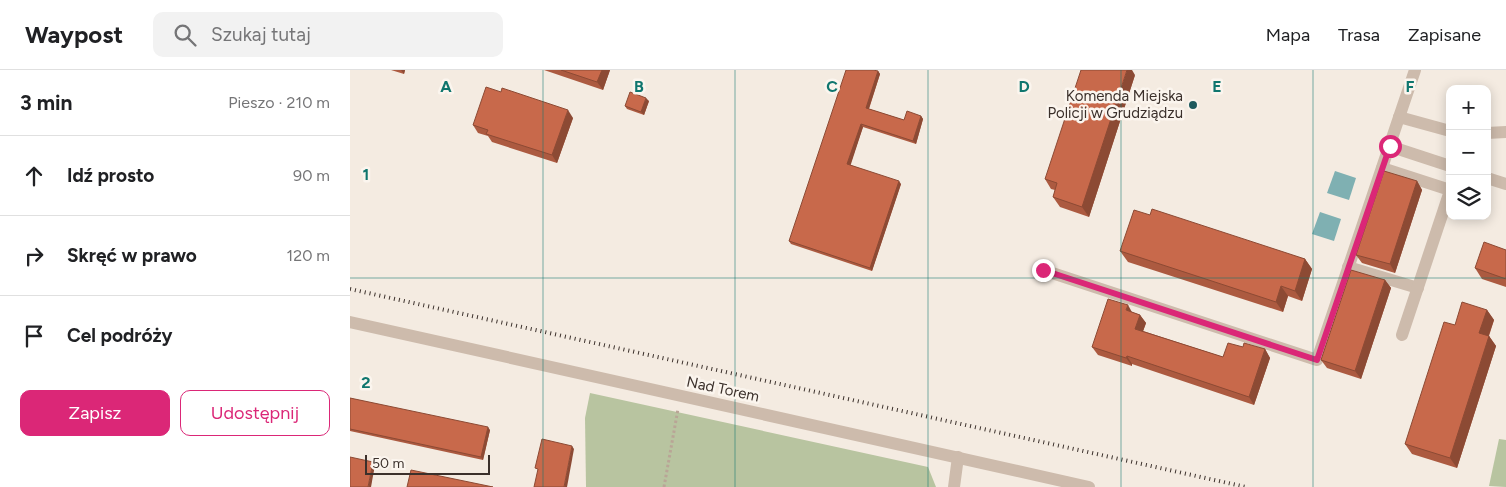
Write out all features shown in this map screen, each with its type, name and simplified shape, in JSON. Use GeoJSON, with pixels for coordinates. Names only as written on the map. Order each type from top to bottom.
{"type":"FeatureCollection","features":[{"type":"Feature","properties":{"kind":"street"},"geometry":{"type":"LineString","coordinates":[[1043,270],[1317,360],[1415,70]]}},
{"type":"Feature","properties":{"kind":"street"},"geometry":{"type":"LineString","coordinates":[[1399,117],[1446,130]]}},
{"type":"Feature","properties":{"kind":"street"},"geometry":{"type":"LineString","coordinates":[[1491,133],[1506,132]]}},
{"type":"Feature","properties":{"kind":"street"},"geometry":{"type":"LineString","coordinates":[[1390,146],[1446,165]]}},
{"type":"Feature","properties":{"kind":"street"},"geometry":{"type":"LineString","coordinates":[[1382,168],[1446,189]]}},
{"type":"Feature","properties":{"kind":"street"},"geometry":{"type":"LineString","coordinates":[[1491,179],[1506,184]]}},
{"type":"Feature","properties":{"kind":"street"},"geometry":{"type":"LineString","coordinates":[[1402,335],[1446,202]]}},
{"type":"Feature","properties":{"kind":"street"},"geometry":{"type":"LineString","coordinates":[[1348,267],[1418,288]]}},
{"type":"Feature","properties":{"kind":"street","name":"Nad Torem"},"geometry":{"type":"LineString","coordinates":[[350,322],[1089,487]]}},
{"type":"Feature","properties":{"kind":"street"},"geometry":{"type":"LineString","coordinates":[[954,487],[958,457]]}},
{"type":"Feature","properties":{"kind":"path"},"geometry":{"type":"LineString","coordinates":[[664,487],[680,396]]}},
{"type":"Feature","properties":{"kind":"green space"},"geometry":{"type":"Polygon","coordinates":[[[590,393],[928,467],[936,487],[586,487],[585,418],[590,393]]]}},
{"type":"Feature","properties":{"kind":"green space"},"geometry":{"type":"Polygon","coordinates":[[[1499,439],[1506,440],[1506,487],[1489,486],[1499,439]]]}},
{"type":"Feature","properties":{"kind":"water"},"geometry":{"type":"Polygon","coordinates":[[[1335,171],[1356,178],[1349,200],[1327,193],[1335,171]]]}},
{"type":"Feature","properties":{"kind":"water"},"geometry":{"type":"Polygon","coordinates":[[[1320,212],[1341,219],[1334,241],[1312,234],[1320,212]]]}},
{"type":"Feature","properties":{"kind":"building"},"geometry":{"type":"Polygon","coordinates":[[[561,70],[602,70],[597,82],[561,70]]]}},
{"type":"Feature","properties":{"kind":"building"},"geometry":{"type":"Polygon","coordinates":[[[846,70],[878,71],[866,108],[904,120],[907,111],[921,116],[913,141],[861,124],[847,164],[899,181],[870,268],[789,241],[846,70]]]}},
{"type":"Feature","properties":{"kind":"building"},"geometry":{"type":"Polygon","coordinates":[[[1081,70],[1127,70],[1082,207],[1053,197],[1057,183],[1045,179],[1081,70]]]}},
{"type":"Feature","properties":{"kind":"building"},"geometry":{"type":"Polygon","coordinates":[[[486,87],[501,92],[502,88],[568,110],[552,155],[486,134],[488,130],[473,125],[486,87]]]}},
{"type":"Feature","properties":{"kind":"building"},"geometry":{"type":"Polygon","coordinates":[[[630,92],[646,98],[641,112],[625,106],[630,92]]]}},
{"type":"Feature","properties":{"kind":"building"},"geometry":{"type":"Polygon","coordinates":[[[1384,171],[1417,181],[1390,264],[1356,255],[1384,171]]]}},
{"type":"Feature","properties":{"kind":"building"},"geometry":{"type":"Polygon","coordinates":[[[1152,209],[1305,259],[1295,291],[1281,286],[1276,302],[1120,251],[1134,210],[1150,215],[1152,209]]]}},
{"type":"Feature","properties":{"kind":"building"},"geometry":{"type":"Polygon","coordinates":[[[1484,242],[1506,250],[1506,279],[1475,268],[1484,242]]]}},
{"type":"Feature","properties":{"kind":"building"},"geometry":{"type":"Polygon","coordinates":[[[1351,270],[1385,280],[1355,371],[1321,360],[1351,270]]]}},
{"type":"Feature","properties":{"kind":"building"},"geometry":{"type":"Polygon","coordinates":[[[1108,299],[1128,305],[1126,310],[1140,315],[1135,329],[1223,357],[1228,343],[1243,347],[1244,343],[1265,349],[1249,397],[1127,356],[1126,358],[1092,347],[1108,299]]]}},
{"type":"Feature","properties":{"kind":"building"},"geometry":{"type":"Polygon","coordinates":[[[1462,302],[1487,310],[1479,333],[1489,336],[1450,458],[1405,444],[1444,322],[1455,325],[1462,302]]]}},
{"type":"Feature","properties":{"kind":"building"},"geometry":{"type":"Polygon","coordinates":[[[350,398],[488,427],[481,457],[350,429],[350,398]]]}},
{"type":"Feature","properties":{"kind":"building"},"geometry":{"type":"Polygon","coordinates":[[[542,439],[572,446],[564,487],[534,487],[538,469],[535,468],[542,439]]]}},
{"type":"Feature","properties":{"kind":"building"},"geometry":{"type":"Polygon","coordinates":[[[350,457],[373,462],[368,487],[350,487],[350,457]]]}},
{"type":"Feature","properties":{"kind":"building"},"geometry":{"type":"Polygon","coordinates":[[[411,470],[493,487],[407,487],[411,470]]]}},
{"type":"Feature","properties":{"kind":"railway"},"geometry":{"type":"LineString","coordinates":[[350,289],[1246,487]]}},
{"type":"Feature","properties":{"kind":"place","name":"Komenda Miejska Policji w Grudziądzu"},"geometry":{"type":"Point","coordinates":[1193,105]}},
{"type":"Feature","properties":{"kind":"route"},"geometry":{"type":"LineString","coordinates":[[1043,270],[1317,360],[1390,146]]}}]}
